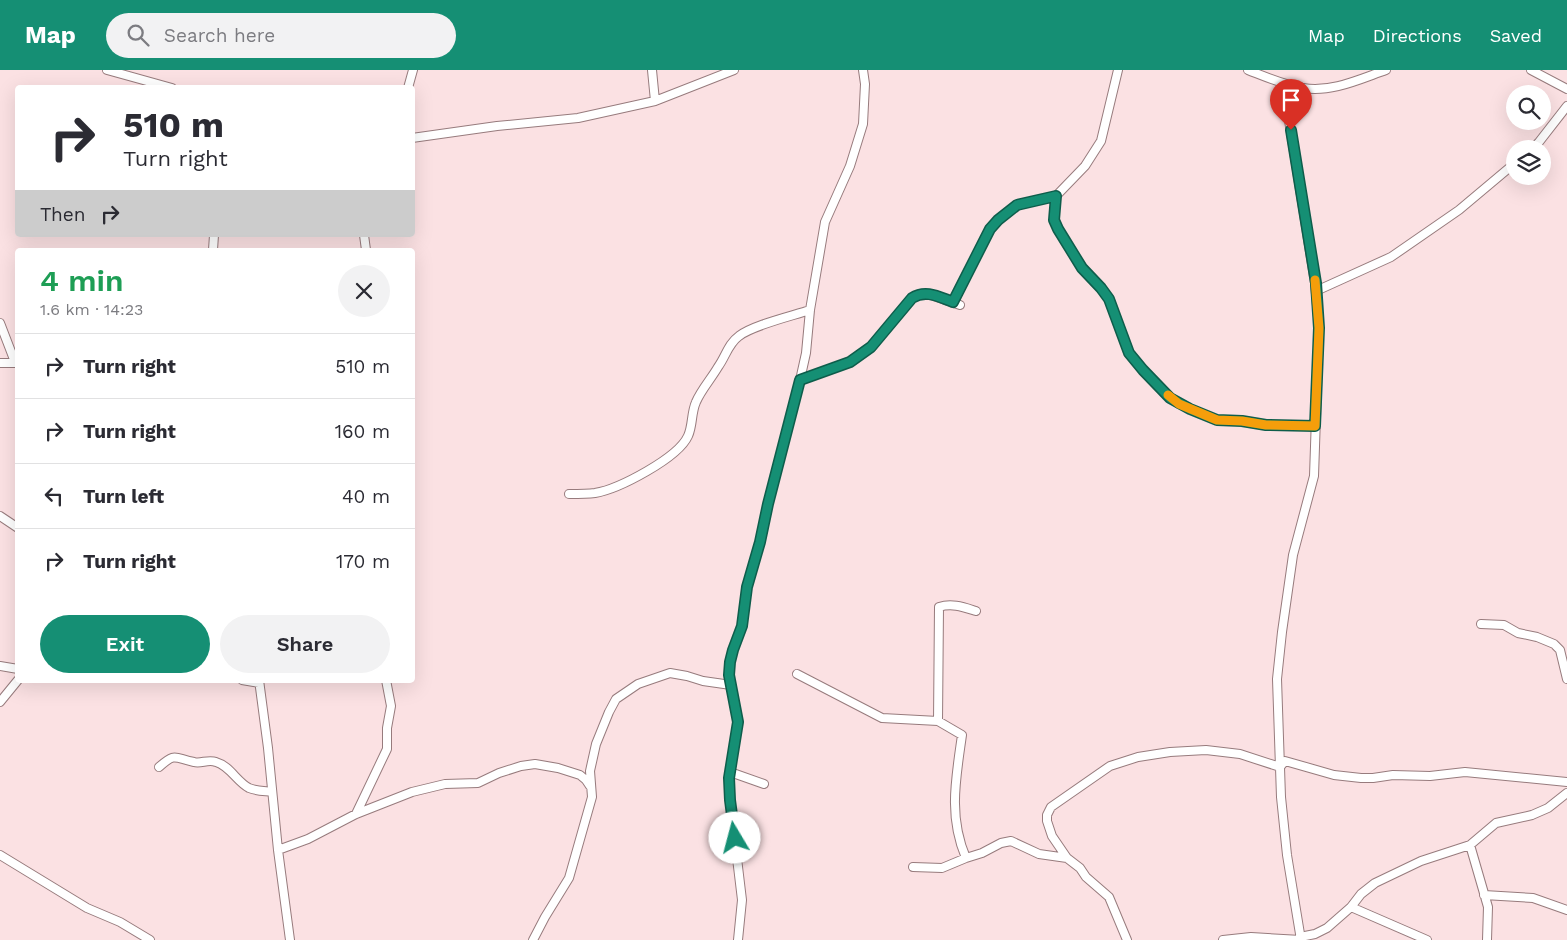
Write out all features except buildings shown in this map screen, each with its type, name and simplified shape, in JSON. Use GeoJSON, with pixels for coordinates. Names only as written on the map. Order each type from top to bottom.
{"type":"FeatureCollection","features":[{"type":"Feature","properties":{"kind":"street"},"geometry":{"type":"LineString","coordinates":[[107,70],[161,85]]}},
{"type":"Feature","properties":{"kind":"street"},"geometry":{"type":"LineString","coordinates":[[409,85],[412,70]]}},
{"type":"Feature","properties":{"kind":"street"},"geometry":{"type":"LineString","coordinates":[[652,70],[655,101]]}},
{"type":"Feature","properties":{"kind":"street"},"geometry":{"type":"LineString","coordinates":[[415,138],[497,126],[578,118],[655,101],[734,70]]}},
{"type":"Feature","properties":{"kind":"street"},"geometry":{"type":"LineString","coordinates":[[738,940],[742,900],[730,800],[730,772],[738,722],[729,675],[730,662],[742,626],[747,587],[760,542],[806,353],[810,310],[825,222],[850,166],[863,124],[865,84],[863,70]]}},
{"type":"Feature","properties":{"kind":"street"},"geometry":{"type":"LineString","coordinates":[[800,380],[850,362],[871,347],[912,298],[917,295],[924,293],[957,304],[990,229],[998,220],[1017,205],[1056,196],[1085,166],[1100,141],[1118,70]]}},
{"type":"Feature","properties":{"kind":"street"},"geometry":{"type":"LineString","coordinates":[[1248,70],[1283,83],[1305,88],[1334,87],[1386,70]]}},
{"type":"Feature","properties":{"kind":"street"},"geometry":{"type":"LineString","coordinates":[[1531,70],[1567,89]]}},
{"type":"Feature","properties":{"kind":"street"},"geometry":{"type":"LineString","coordinates":[[1283,83],[1316,291],[1319,328],[1314,476],[1294,555],[1277,679],[1281,796],[1287,855],[1301,940]]}},
{"type":"Feature","properties":{"kind":"street"},"geometry":{"type":"LineString","coordinates":[[1541,140],[1567,106]]}},
{"type":"Feature","properties":{"kind":"street"},"geometry":{"type":"LineString","coordinates":[[1316,291],[1391,257],[1459,210],[1506,171]]}},
{"type":"Feature","properties":{"kind":"street"},"geometry":{"type":"LineString","coordinates":[[1056,196],[1054,220],[1058,229],[1082,268],[1109,299],[1129,353],[1170,398],[1217,420],[1242,421],[1266,425],[1315,426]]}},
{"type":"Feature","properties":{"kind":"street"},"geometry":{"type":"LineString","coordinates":[[569,494],[595,493],[608,489],[638,476],[664,460],[688,437],[696,402],[720,366],[731,343],[740,334],[810,310]]}},
{"type":"Feature","properties":{"kind":"street"},"geometry":{"type":"LineString","coordinates":[[0,323],[15,357]]}},
{"type":"Feature","properties":{"kind":"street"},"geometry":{"type":"LineString","coordinates":[[0,363],[15,362]]}},
{"type":"Feature","properties":{"kind":"street"},"geometry":{"type":"LineString","coordinates":[[0,516],[15,526]]}},
{"type":"Feature","properties":{"kind":"street"},"geometry":{"type":"LineString","coordinates":[[938,721],[939,607],[948,604],[976,610]]}},
{"type":"Feature","properties":{"kind":"street"},"geometry":{"type":"LineString","coordinates":[[1481,624],[1504,625],[1518,633],[1537,637],[1554,644],[1560,650],[1567,679]]}},
{"type":"Feature","properties":{"kind":"street"},"geometry":{"type":"LineString","coordinates":[[0,666],[15,669]]}},
{"type":"Feature","properties":{"kind":"street"},"geometry":{"type":"LineString","coordinates":[[586,780],[596,744],[616,699],[638,684],[670,673],[731,685]]}},
{"type":"Feature","properties":{"kind":"street"},"geometry":{"type":"LineString","coordinates":[[798,674],[882,718],[938,721],[962,735],[954,795],[961,846],[966,858]]}},
{"type":"Feature","properties":{"kind":"street"},"geometry":{"type":"LineString","coordinates":[[0,702],[16,683]]}},
{"type":"Feature","properties":{"kind":"street"},"geometry":{"type":"LineString","coordinates":[[259,683],[290,940]]}},
{"type":"Feature","properties":{"kind":"street"},"geometry":{"type":"LineString","coordinates":[[356,814],[387,749],[387,728],[391,706],[387,683]]}},
{"type":"Feature","properties":{"kind":"street"},"geometry":{"type":"LineString","coordinates":[[1127,940],[1109,897],[1086,877],[1080,868],[1067,858],[1052,836],[1047,821],[1047,815],[1051,807],[1110,766],[1138,757],[1170,752],[1206,750],[1240,754],[1280,767]]}},
{"type":"Feature","properties":{"kind":"street"},"geometry":{"type":"LineString","coordinates":[[159,767],[169,759],[178,757],[198,763],[215,761],[222,764],[244,785],[251,789],[272,792]]}},
{"type":"Feature","properties":{"kind":"street"},"geometry":{"type":"LineString","coordinates":[[1280,767],[1285,761],[1334,775],[1361,778],[1393,775],[1430,776],[1465,772],[1567,782]]}},
{"type":"Feature","properties":{"kind":"street"},"geometry":{"type":"LineString","coordinates":[[278,850],[308,840],[356,814],[412,792],[456,783],[478,783],[520,766],[546,765],[580,776],[586,780],[591,788]]}},
{"type":"Feature","properties":{"kind":"street"},"geometry":{"type":"LineString","coordinates":[[533,940],[569,878],[592,797],[590,771]]}},
{"type":"Feature","properties":{"kind":"street"},"geometry":{"type":"LineString","coordinates":[[730,772],[764,784]]}},
{"type":"Feature","properties":{"kind":"street"},"geometry":{"type":"LineString","coordinates":[[1223,940],[1251,936],[1301,940],[1305,936],[1315,934],[1327,928],[1351,907],[1361,894],[1382,879],[1421,861],[1470,845],[1496,823],[1532,815],[1548,808],[1567,793]]}},
{"type":"Feature","properties":{"kind":"street"},"geometry":{"type":"LineString","coordinates":[[913,867],[942,868],[982,853],[1001,843],[1011,842],[1039,854],[1067,858]]}},
{"type":"Feature","properties":{"kind":"street"},"geometry":{"type":"LineString","coordinates":[[1470,845],[1488,907],[1487,940]]}},
{"type":"Feature","properties":{"kind":"street"},"geometry":{"type":"LineString","coordinates":[[0,855],[87,908],[120,922],[150,940]]}},
{"type":"Feature","properties":{"kind":"street"},"geometry":{"type":"LineString","coordinates":[[1484,895],[1533,898],[1567,910]]}},
{"type":"Feature","properties":{"kind":"street"},"geometry":{"type":"LineString","coordinates":[[1351,907],[1427,940]]}},
{"type":"Feature","properties":{"kind":"slow traffic"},"geometry":{"type":"LineString","coordinates":[[1168,395],[1179,404],[1217,420],[1227,422],[1242,421],[1266,425],[1315,426],[1319,328],[1315,280]]}},
{"type":"Feature","properties":{"kind":"route"},"geometry":{"type":"LineString","coordinates":[[735,838],[729,778],[738,722],[729,675],[730,662],[742,626],[751,569],[760,542],[800,380],[850,362],[871,347],[912,298],[917,295],[924,293],[953,302],[990,229],[998,220],[1017,205],[1056,196],[1054,220],[1058,229],[1082,268],[1109,299],[1129,353],[1170,398],[1190,409],[1227,422],[1242,421],[1266,425],[1315,426],[1319,328],[1316,283],[1291,130]]}}]}
